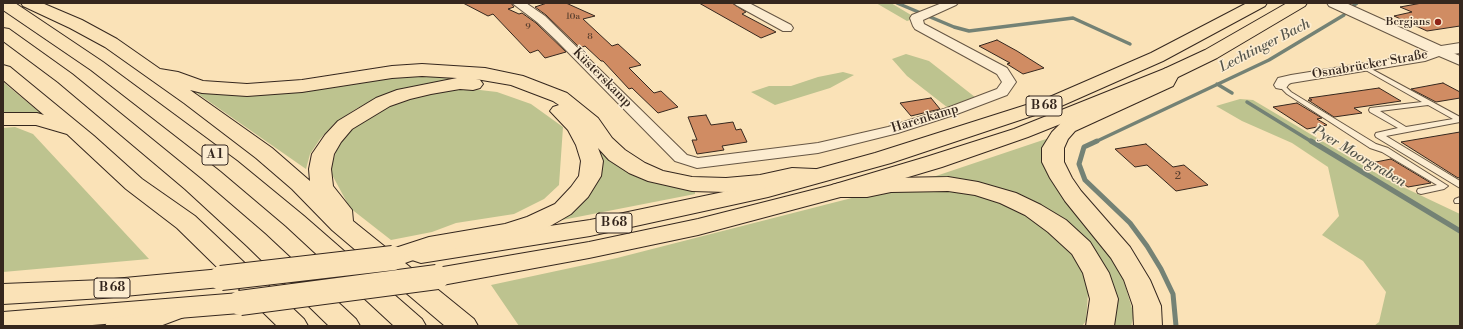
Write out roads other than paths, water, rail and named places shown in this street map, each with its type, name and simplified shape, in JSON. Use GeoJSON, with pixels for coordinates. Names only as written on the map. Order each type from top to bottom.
{"type":"FeatureCollection","features":[{"type":"Feature","properties":{"kind":"highway","name":"A 1"},"geometry":{"type":"LineString","coordinates":[[4,3],[97,66],[223,162],[295,221],[412,326]]}},
{"type":"Feature","properties":{"kind":"highway"},"geometry":{"type":"LineString","coordinates":[[29,3],[88,30],[112,43],[157,74],[264,153],[300,184],[341,224],[464,326]]}},
{"type":"Feature","properties":{"kind":"highway","name":"B 68"},"geometry":{"type":"LineString","coordinates":[[3,294],[103,289],[221,278],[401,257],[590,228],[768,190],[890,156],[1052,103],[1157,57],[1259,3]]}},
{"type":"Feature","properties":{"kind":"highway","name":"B 68"},"geometry":{"type":"LineString","coordinates":[[3,322],[174,310],[240,303],[437,277],[589,250],[698,227],[840,190],[934,162],[1021,133],[1171,73],[1211,54],[1299,3]]}},
{"type":"Feature","properties":{"kind":"highway"},"geometry":{"type":"LineString","coordinates":[[3,33],[77,88],[193,184],[256,240],[346,326]]}},
{"type":"Feature","properties":{"kind":"highway"},"geometry":{"type":"LineString","coordinates":[[3,71],[77,132],[134,184],[186,222],[294,326]]}},
{"type":"Feature","properties":{"kind":"highway"},"geometry":{"type":"LineString","coordinates":[[157,74],[171,76],[202,87],[247,90],[302,86],[398,72],[454,71],[485,74],[516,80],[541,88],[560,97],[591,122],[605,142],[617,155],[637,168],[656,176],[692,184],[726,185],[760,182],[792,175],[816,176]]}},
{"type":"Feature","properties":{"kind":"highway"},"geometry":{"type":"LineString","coordinates":[[1148,326],[1147,306],[1137,280],[1121,253],[1073,196],[1061,178],[1053,162],[1054,148],[1059,136],[1068,128],[1166,82],[1171,73]]}},
{"type":"Feature","properties":{"kind":"highway"},"geometry":{"type":"LineString","coordinates":[[341,224],[340,210],[322,186],[320,169],[323,154],[332,139],[345,125],[383,102],[404,94],[431,88],[460,84],[488,84],[513,88],[536,97],[560,111],[576,127],[587,145],[592,161],[590,176],[580,192],[563,209],[536,223],[507,232],[429,245],[401,257]]}},
{"type":"Feature","properties":{"kind":"highway"},"geometry":{"type":"LineString","coordinates":[[3,119],[37,119],[77,132]]}},
{"type":"Feature","properties":{"kind":"highway"},"geometry":{"type":"LineString","coordinates":[[840,190],[867,190],[892,185],[948,184],[978,189],[1008,198],[1033,210],[1057,226],[1081,248],[1096,272],[1104,299],[1100,326]]}},
{"type":"Feature","properties":{"kind":"highway"},"geometry":{"type":"LineString","coordinates":[[119,326],[136,324],[174,310]]}},
{"type":"Feature","properties":{"kind":"street","name":"Küsterskamp"},"geometry":{"type":"LineString","coordinates":[[518,3],[541,19],[561,38],[681,158]]}},
{"type":"Feature","properties":{"kind":"street"},"geometry":{"type":"LineString","coordinates":[[740,3],[787,28]]}},
{"type":"Feature","properties":{"kind":"street","name":"Harenkamp"},"geometry":{"type":"LineString","coordinates":[[681,158],[697,163],[818,148],[893,130],[980,101],[1002,92],[1009,82],[1002,71],[919,26],[916,18],[952,3]]}},
{"type":"Feature","properties":{"kind":"street"},"geometry":{"type":"LineString","coordinates":[[1334,3],[1460,61]]}},
{"type":"Feature","properties":{"kind":"street","name":"Osnabrücker Straße"},"geometry":{"type":"LineString","coordinates":[[1281,85],[1284,81],[1290,79],[1425,57],[1439,51],[1460,48]]}},
{"type":"Feature","properties":{"kind":"lane"},"geometry":{"type":"LineString","coordinates":[[1364,67],[1460,120]]}},
{"type":"Feature","properties":{"kind":"lane"},"geometry":{"type":"LineString","coordinates":[[1281,85],[1289,93],[1373,146],[1385,150],[1444,186],[1421,191]]}},
{"type":"Feature","properties":{"kind":"lane"},"geometry":{"type":"LineString","coordinates":[[1405,129],[1373,110],[1428,103]]}},
{"type":"Feature","properties":{"kind":"lane"},"geometry":{"type":"LineString","coordinates":[[1460,120],[1380,134],[1460,185]]}},
{"type":"Feature","properties":{"kind":"waterway","name":"Lechtinger Bach"},"geometry":{"type":"LineString","coordinates":[[897,3],[954,27],[969,31],[1073,18],[1130,44]]}},
{"type":"Feature","properties":{"kind":"waterway","name":"Lechtinger Bach"},"geometry":{"type":"LineString","coordinates":[[1217,84],[1269,60],[1344,15]]}},
{"type":"Feature","properties":{"kind":"waterway"},"geometry":{"type":"LineString","coordinates":[[1095,142],[1217,84]]}},
{"type":"Feature","properties":{"kind":"waterway","name":"Pyer Moorgraben"},"geometry":{"type":"LineString","coordinates":[[1217,84],[1232,93]]}},
{"type":"Feature","properties":{"kind":"waterway","name":"Pyer Moorgraben"},"geometry":{"type":"LineString","coordinates":[[1247,102],[1312,142]]}},
{"type":"Feature","properties":{"kind":"waterway"},"geometry":{"type":"LineString","coordinates":[[1097,141],[1084,147],[1079,164],[1085,180],[1130,223],[1147,246],[1161,269],[1173,294],[1176,326]]}},
{"type":"Feature","properties":{"kind":"waterway","name":"Pyer Moorgraben"},"geometry":{"type":"LineString","coordinates":[[1311,141],[1460,231]]}},
{"type":"Feature","properties":{"kind":"place","name":"Bergjans"},"geometry":{"type":"Point","coordinates":[1438,22]}}]}
